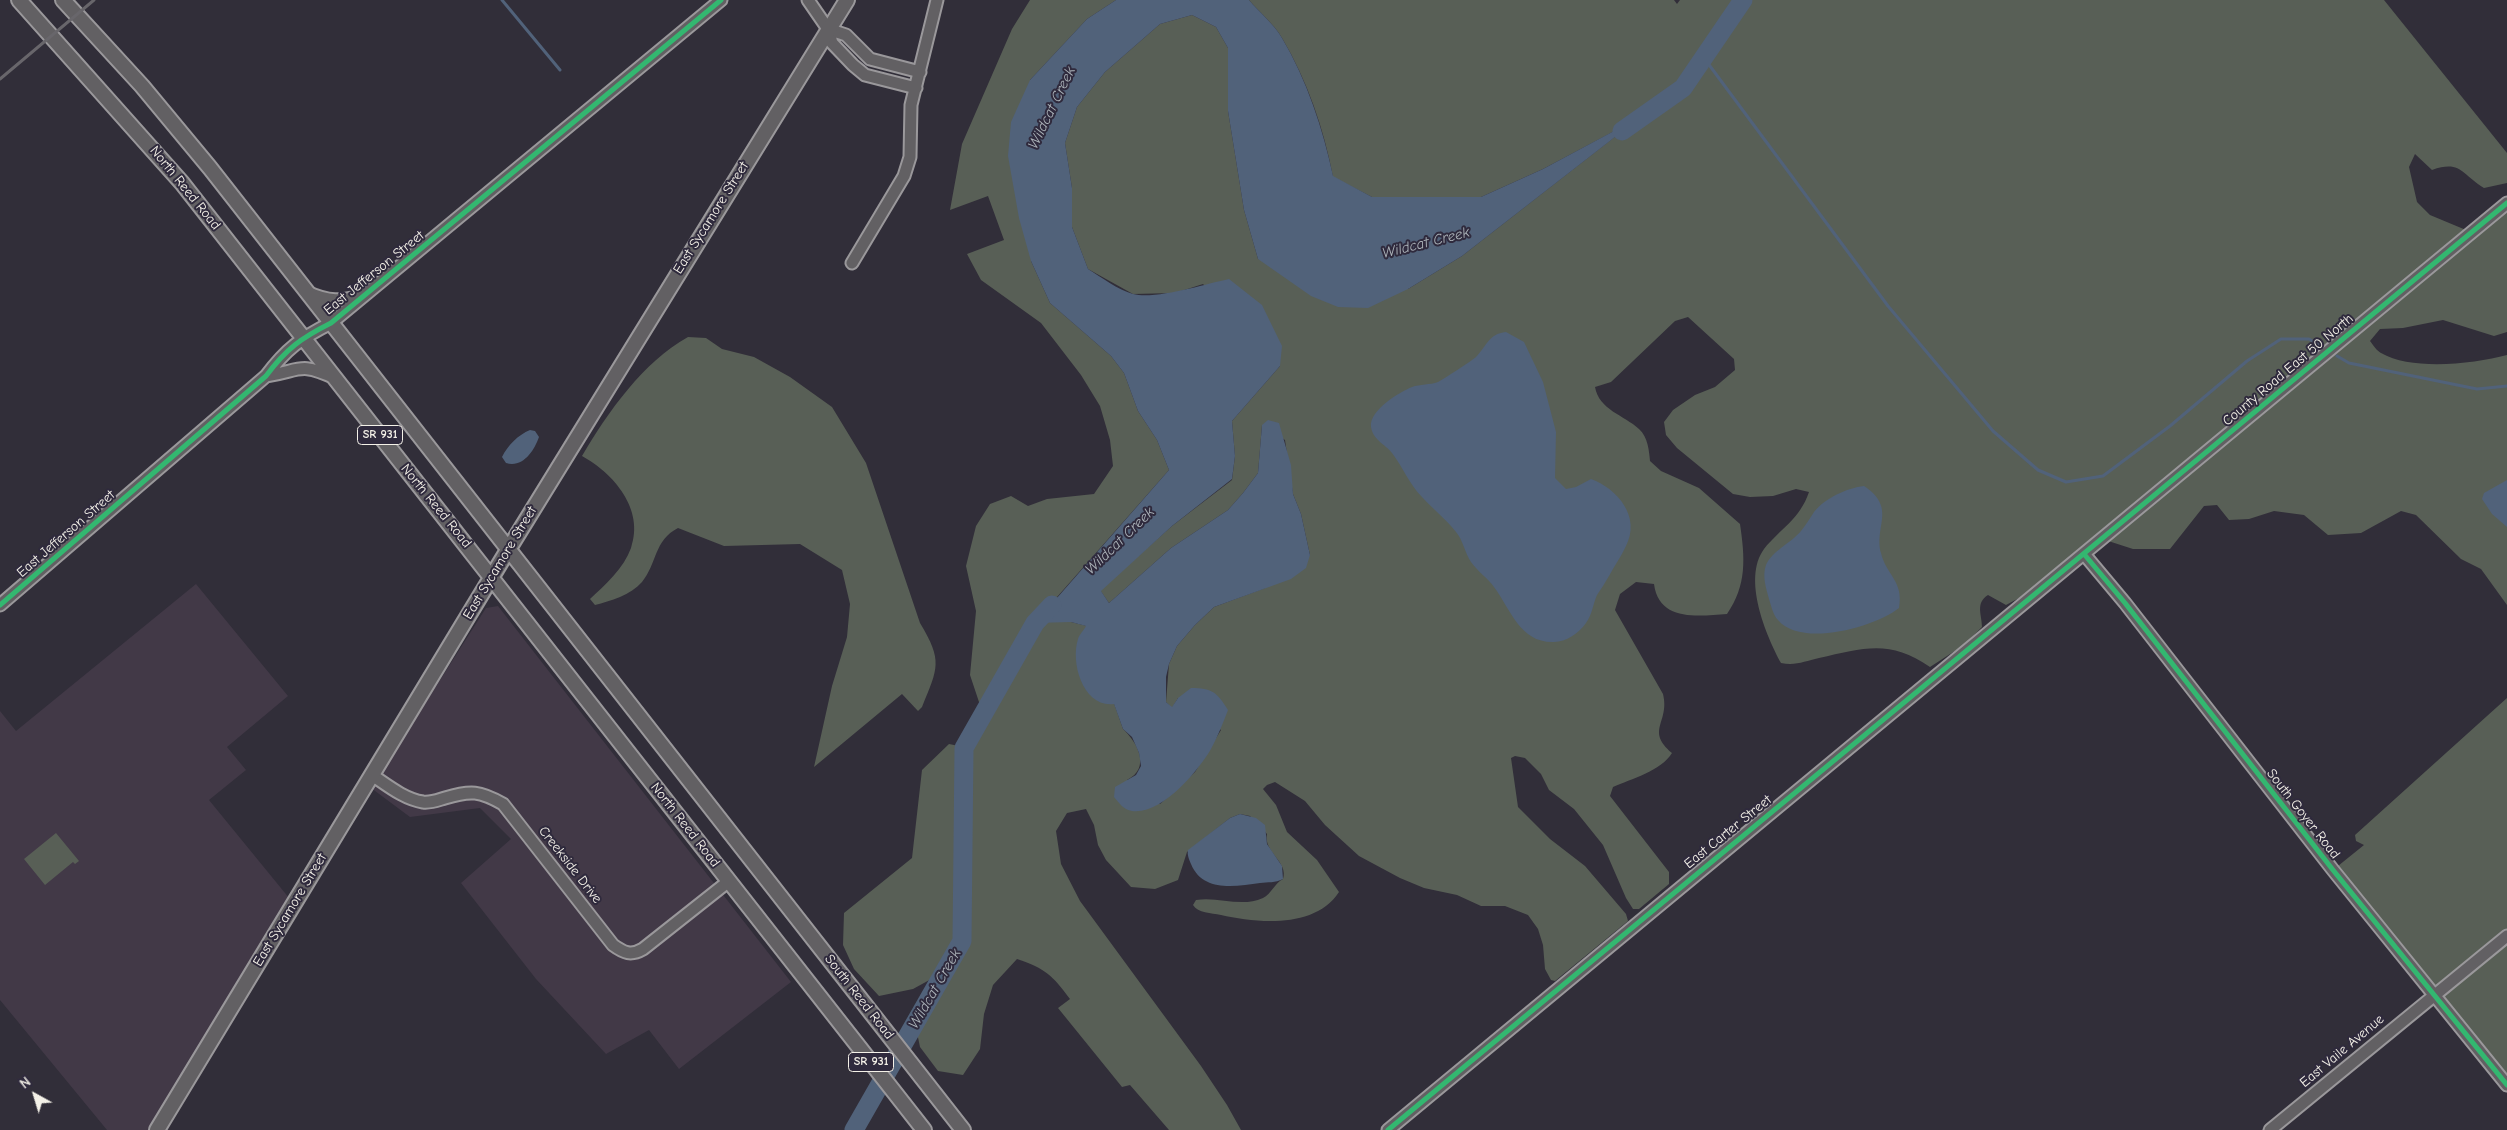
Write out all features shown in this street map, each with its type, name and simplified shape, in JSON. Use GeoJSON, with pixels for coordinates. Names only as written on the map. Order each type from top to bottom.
{"type":"FeatureCollection","features":[{"type":"Feature","properties":{"kind":"main road","name":"North Reed Road"},"geometry":{"type":"LineString","coordinates":[[19,0],[176,177],[492,576],[729,881]]}},
{"type":"Feature","properties":{"kind":"main road","name":"SR 931"},"geometry":{"type":"LineString","coordinates":[[63,0],[142,86],[210,168],[508,550]]}},
{"type":"Feature","properties":{"kind":"main road","name":"East Sycamore Street"},"geometry":{"type":"LineString","coordinates":[[157,1130],[492,576],[847,0]]}},
{"type":"Feature","properties":{"kind":"main road","name":"South Reed Road"},"geometry":{"type":"LineString","coordinates":[[508,550],[963,1130]]}},
{"type":"Feature","properties":{"kind":"main road","name":"SR 931"},"geometry":{"type":"LineString","coordinates":[[729,881],[924,1129]]}},
{"type":"Feature","properties":{"kind":"street","name":"East Jefferson Street"},"geometry":{"type":"LineString","coordinates":[[0,605],[266,376],[281,355],[303,337],[331,323],[372,290],[721,0]]}},
{"type":"Feature","properties":{"kind":"street"},"geometry":{"type":"LineString","coordinates":[[808,0],[828,29],[832,43],[865,75],[916,88]]}},
{"type":"Feature","properties":{"kind":"street"},"geometry":{"type":"LineString","coordinates":[[852,263],[904,176],[910,157],[911,105],[937,0]]}},
{"type":"Feature","properties":{"kind":"street"},"geometry":{"type":"LineString","coordinates":[[828,29],[846,35],[870,59],[920,72]]}},
{"type":"Feature","properties":{"kind":"street","name":"County Road East 50 North"},"geometry":{"type":"LineString","coordinates":[[2084,554],[2507,203]]}},
{"type":"Feature","properties":{"kind":"street","name":"East Jefferson Street"},"geometry":{"type":"LineString","coordinates":[[307,292],[330,300],[340,300],[372,290]]}},
{"type":"Feature","properties":{"kind":"street","name":"East Jefferson Street"},"geometry":{"type":"LineString","coordinates":[[266,376],[304,367],[315,369],[335,378]]}},
{"type":"Feature","properties":{"kind":"street","name":"South Goyer Road"},"geometry":{"type":"LineString","coordinates":[[2084,554],[2131,610],[2333,870],[2507,1085]]}},
{"type":"Feature","properties":{"kind":"street","name":"East Carter Street"},"geometry":{"type":"LineString","coordinates":[[1388,1130],[2084,554]]}},
{"type":"Feature","properties":{"kind":"street","name":"Creekside Drive"},"geometry":{"type":"LineString","coordinates":[[372,774],[414,800],[434,802],[464,792],[475,792],[485,794],[503,804],[613,944],[624,953],[636,953],[643,949],[729,881]]}},
{"type":"Feature","properties":{"kind":"street","name":"East Vaile Avenue"},"geometry":{"type":"LineString","coordinates":[[2270,1130],[2507,936]]}},
{"type":"Feature","properties":{"kind":"shaded area"},"geometry":{"type":"Polygon","coordinates":[[[1030,0],[1116,0],[1087,19],[1030,80],[1031,261],[1050,303],[1111,356],[1124,373],[1138,411],[1157,440],[1169,470],[1035,622],[1071,622],[1087,626],[1123,729],[1133,741],[1140,755],[1139,769],[1127,780],[1160,804],[1195,772],[1221,730],[1178,698],[1172,708],[1166,702],[1169,664],[1177,646],[1214,607],[1265,588],[1310,555],[1301,514],[1293,494],[1285,440],[1262,425],[1258,473],[1228,510],[1171,548],[1109,603],[1100,590],[1172,526],[1232,480],[1235,456],[1232,421],[1280,366],[1203,284],[1175,293],[1133,294],[1088,269],[1072,227],[1072,188],[1065,143],[1077,107],[1105,72],[1160,24],[1192,15],[1216,27],[1228,48],[1228,111],[1244,210],[1258,259],[1408,289],[1462,256],[1639,118],[1543,169],[1481,197],[1372,197],[1333,177],[1314,105],[1291,54],[1279,33],[1249,0],[1674,0],[1677,4],[1680,0],[2384,0],[2507,153],[2507,183],[2484,188],[2455,168],[2442,167],[2432,170],[2415,154],[2409,167],[2417,202],[2430,215],[2466,230],[2021,597],[2006,605],[1988,595],[1984,598],[1980,605],[1982,627],[1964,645],[1930,667],[1902,652],[1876,648],[1850,651],[1796,664],[1781,663],[1763,623],[1756,591],[1755,576],[1758,561],[1764,549],[1795,517],[1809,492],[1796,489],[1773,496],[1750,497],[1733,494],[1677,448],[1666,435],[1664,422],[1673,410],[1695,395],[1715,387],[1735,370],[1734,359],[1688,317],[1675,321],[1611,382],[1595,387],[1597,395],[1607,407],[1642,432],[1648,444],[1650,461],[1661,471],[1699,488],[1740,524],[1743,571],[1734,603],[1727,614],[1704,616],[1672,611],[1663,605],[1657,596],[1654,584],[1636,582],[1620,594],[1615,610],[1663,694],[1664,712],[1659,732],[1664,745],[1672,753],[1661,765],[1653,770],[1613,787],[1610,796],[1669,872],[1669,884],[1639,909],[1633,909],[1626,898],[1603,845],[1574,809],[1549,790],[1541,774],[1525,758],[1515,756],[1511,758],[1518,807],[1550,839],[1585,866],[1626,914],[1628,921],[1555,981],[1551,980],[1545,969],[1543,945],[1538,929],[1528,915],[1505,906],[1481,906],[1457,895],[1424,888],[1400,878],[1359,856],[1325,825],[1305,801],[1275,782],[1263,789],[1276,805],[1287,832],[1317,860],[1339,892],[1329,904],[1301,918],[1268,921],[1251,920],[1201,911],[1193,905],[1196,900],[1204,899],[1238,902],[1255,901],[1266,896],[1283,879],[1282,867],[1269,846],[1267,834],[1250,816],[1240,814],[1230,818],[1187,852],[1178,880],[1155,889],[1131,887],[1106,860],[1098,845],[1094,825],[1086,809],[1067,813],[1056,831],[1061,864],[1080,901],[1201,1066],[1241,1130],[1169,1130],[1130,1085],[1122,1087],[1058,1008],[1070,999],[1053,978],[1035,966],[1017,959],[993,985],[984,1014],[980,1049],[963,1075],[938,1071],[920,1047],[915,1023],[944,972],[913,989],[879,996],[854,969],[843,945],[844,913],[912,858],[922,770],[949,744],[964,747],[983,714],[970,675],[976,611],[966,566],[976,526],[990,504],[1011,496],[1028,506],[1047,499],[1094,494],[1113,466],[1110,440],[1100,406],[1081,375],[1041,323],[981,280],[967,254],[1004,240],[988,196],[950,210],[962,144],[1012,29],[1030,0]]]}},
{"type":"Feature","properties":{"kind":"shaded area"},"geometry":{"type":"Polygon","coordinates":[[[2507,208],[2507,332],[2494,336],[2443,320],[2403,328],[2380,329],[2370,341],[2380,352],[2394,359],[2426,364],[2460,363],[2507,355],[2507,605],[2481,569],[2461,559],[2416,515],[2401,511],[2361,533],[2328,535],[2304,515],[2274,511],[2249,519],[2229,520],[2217,505],[2204,506],[2170,549],[2133,549],[2102,539],[2507,208]]]}},
{"type":"Feature","properties":{"kind":"shaded area"},"geometry":{"type":"Polygon","coordinates":[[[688,337],[706,338],[722,349],[754,357],[790,377],[832,407],[866,463],[920,623],[935,656],[936,665],[932,683],[922,707],[918,711],[902,694],[814,767],[832,686],[847,637],[850,604],[842,570],[800,544],[724,546],[678,528],[664,539],[651,568],[637,587],[607,602],[595,605],[590,599],[614,576],[628,555],[634,534],[634,520],[630,506],[615,482],[594,463],[582,456],[603,422],[628,389],[656,360],[688,337]]]}},
{"type":"Feature","properties":{"kind":"shaded area"},"geometry":{"type":"Polygon","coordinates":[[[196,584],[288,696],[227,747],[246,770],[209,800],[294,904],[157,1130],[107,1130],[0,1000],[0,711],[16,731],[196,584]]]}},
{"type":"Feature","properties":{"kind":"shaded area"},"geometry":{"type":"Polygon","coordinates":[[[498,606],[791,982],[679,1069],[649,1030],[606,1054],[536,979],[461,883],[511,839],[480,808],[410,817],[371,788],[486,608],[498,606]]]}},
{"type":"Feature","properties":{"kind":"shaded area"},"geometry":{"type":"Polygon","coordinates":[[[2507,698],[2507,1085],[2333,870],[2364,845],[2356,841],[2355,835],[2507,698]]]}},
{"type":"Feature","properties":{"kind":"shaded area"},"geometry":{"type":"Polygon","coordinates":[[[56,833],[79,861],[75,864],[73,862],[45,885],[24,859],[56,833]]]}},
{"type":"Feature","properties":{"kind":"water"},"geometry":{"type":"Polygon","coordinates":[[[1116,0],[1249,0],[1279,33],[1291,54],[1319,123],[1333,176],[1372,197],[1481,197],[1543,169],[1642,116],[1462,256],[1408,289],[1368,308],[1338,307],[1311,296],[1258,259],[1244,210],[1228,111],[1228,48],[1216,27],[1192,15],[1160,24],[1105,72],[1077,107],[1065,143],[1072,188],[1072,227],[1088,269],[1121,290],[1142,295],[1167,293],[1229,279],[1262,305],[1282,346],[1280,366],[1232,421],[1235,456],[1232,479],[1172,526],[1101,591],[1109,603],[1171,548],[1228,510],[1258,473],[1262,425],[1268,420],[1279,423],[1291,465],[1293,494],[1301,514],[1310,555],[1306,568],[1291,579],[1214,607],[1177,646],[1169,664],[1166,677],[1166,702],[1172,707],[1178,698],[1191,688],[1204,689],[1217,695],[1228,710],[1211,749],[1197,769],[1178,790],[1155,806],[1132,811],[1124,808],[1114,797],[1115,787],[1136,775],[1141,766],[1139,753],[1132,737],[1123,729],[1114,704],[1104,703],[1095,699],[1087,692],[1082,682],[1078,672],[1076,649],[1079,637],[1086,626],[1071,622],[1035,623],[1169,470],[1157,440],[1138,411],[1124,373],[1111,356],[1050,303],[1031,261],[1019,218],[1008,156],[1011,122],[1030,80],[1087,19],[1116,0]]]}},
{"type":"Feature","properties":{"kind":"water"},"geometry":{"type":"Polygon","coordinates":[[[1506,332],[1524,342],[1543,382],[1556,432],[1555,478],[1566,489],[1576,487],[1591,479],[1601,484],[1618,497],[1624,505],[1631,525],[1626,546],[1597,595],[1588,620],[1576,633],[1568,639],[1559,642],[1542,641],[1533,637],[1518,624],[1492,584],[1471,562],[1458,535],[1417,492],[1400,464],[1374,435],[1371,427],[1375,414],[1393,397],[1412,387],[1435,383],[1441,380],[1476,357],[1495,335],[1506,332]]]}},
{"type":"Feature","properties":{"kind":"water"},"geometry":{"type":"Polygon","coordinates":[[[530,430],[535,431],[539,437],[531,453],[518,463],[506,463],[502,457],[507,448],[517,438],[530,430]]]}},
{"type":"Feature","properties":{"kind":"water"},"geometry":{"type":"Polygon","coordinates":[[[2507,480],[2507,527],[2492,514],[2482,499],[2484,493],[2507,480]]]}},
{"type":"Feature","properties":{"kind":"water"},"geometry":{"type":"Polygon","coordinates":[[[1864,486],[1880,502],[1882,510],[1881,553],[1883,561],[1899,591],[1899,608],[1873,622],[1838,632],[1803,633],[1789,628],[1778,620],[1772,610],[1765,582],[1764,573],[1766,565],[1777,551],[1801,531],[1814,512],[1824,502],[1844,491],[1864,486]]]}},
{"type":"Feature","properties":{"kind":"water"},"geometry":{"type":"Polygon","coordinates":[[[1240,814],[1256,818],[1265,825],[1267,844],[1282,866],[1283,879],[1274,882],[1221,886],[1203,880],[1196,873],[1189,859],[1188,850],[1230,818],[1240,814]]]}},
{"type":"Feature","properties":{"kind":"waterway"},"geometry":{"type":"LineString","coordinates":[[502,0],[560,70]]}},
{"type":"Feature","properties":{"kind":"waterway","name":"Wildcat Creek"},"geometry":{"type":"LineString","coordinates":[[1622,131],[1683,88],[1743,0]]}},
{"type":"Feature","properties":{"kind":"waterway"},"geometry":{"type":"LineString","coordinates":[[1704,58],[1888,306],[1993,431],[2038,470],[2066,482],[2103,476],[2170,426],[2247,361],[2281,339],[2309,339],[2321,346]]}},
{"type":"Feature","properties":{"kind":"waterway"},"geometry":{"type":"LineString","coordinates":[[2337,356],[2349,363],[2477,389],[2507,386]]}},
{"type":"Feature","properties":{"kind":"waterway","name":"Wildcat Creek"},"geometry":{"type":"LineString","coordinates":[[854,1130],[962,941],[964,748],[1035,623],[1052,605]]}},
{"type":"Feature","properties":{"kind":"railway"},"geometry":{"type":"LineString","coordinates":[[0,79],[94,0]]}},
{"type":"Feature","properties":{"kind":"cycle path"},"geometry":{"type":"LineString","coordinates":[[0,605],[266,376],[280,358],[295,345],[331,323],[721,0]]}},
{"type":"Feature","properties":{"kind":"cycle path"},"geometry":{"type":"LineString","coordinates":[[1388,1130],[2507,203]]}},
{"type":"Feature","properties":{"kind":"cycle path"},"geometry":{"type":"LineString","coordinates":[[2084,554],[2125,603],[2333,870],[2507,1085]]}}]}
